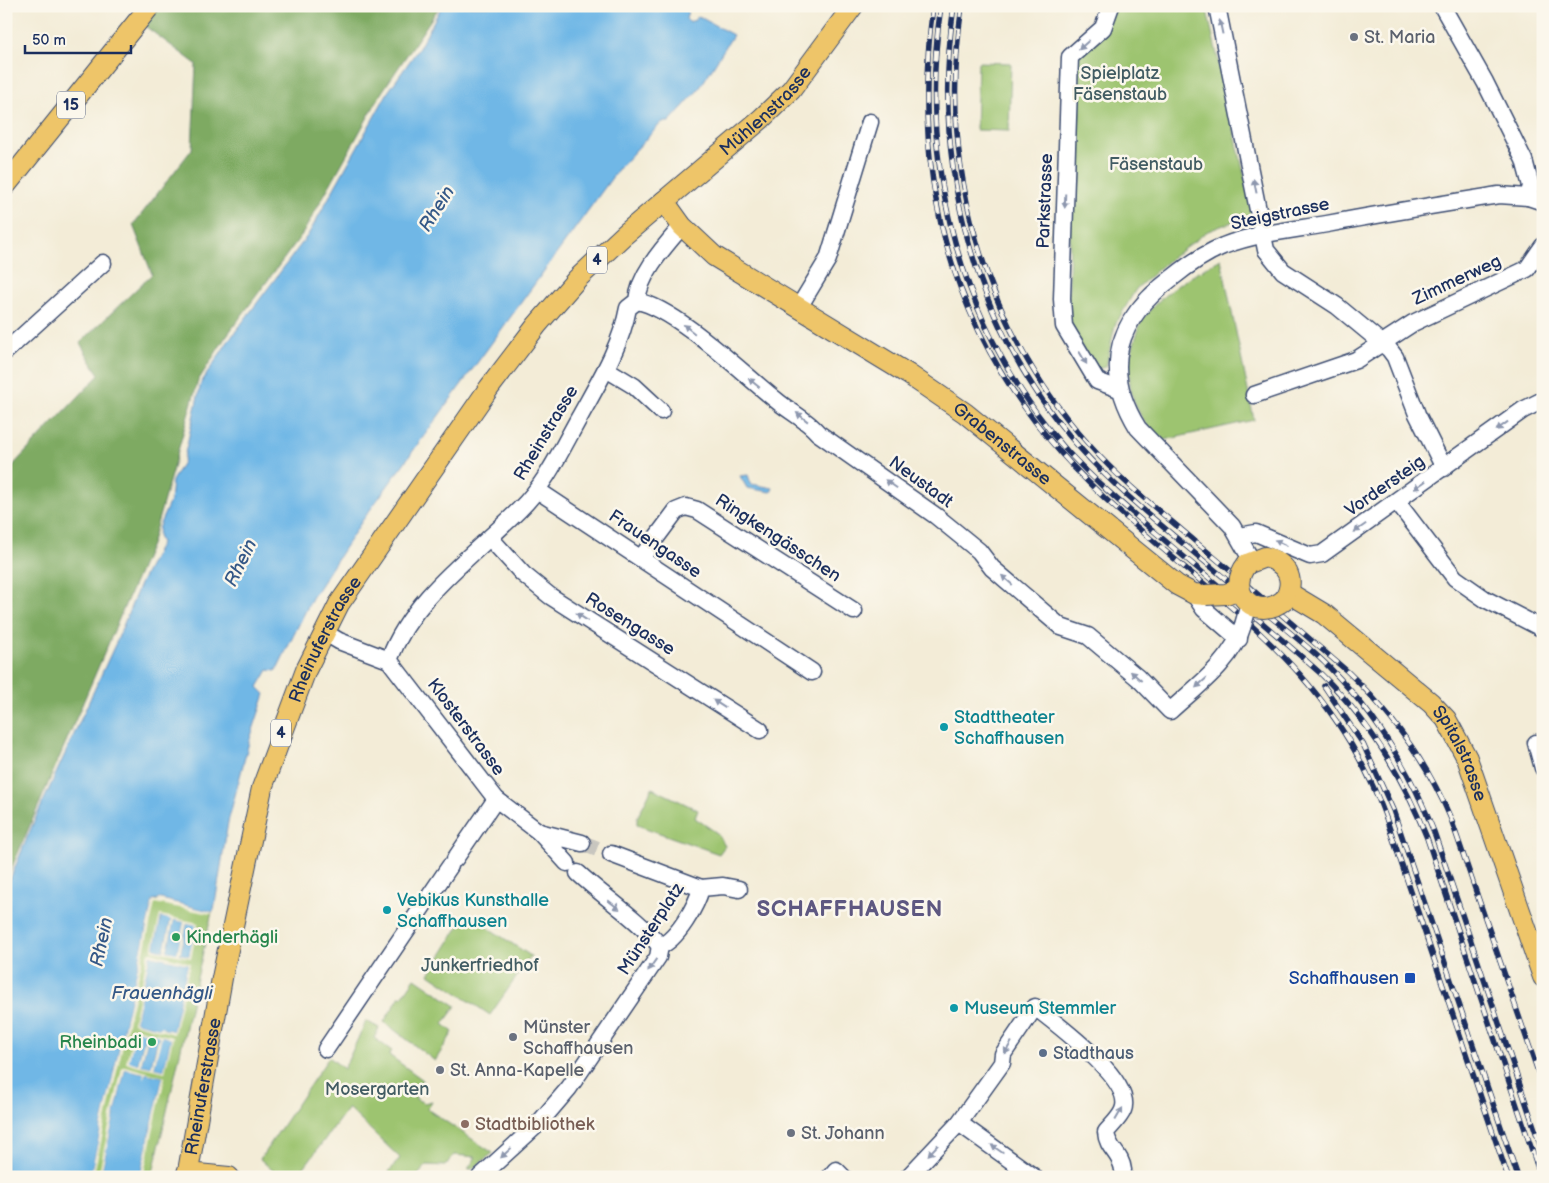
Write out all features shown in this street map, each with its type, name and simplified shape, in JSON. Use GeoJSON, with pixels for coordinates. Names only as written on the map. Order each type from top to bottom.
{"type":"FeatureCollection","features":[{"type":"Feature","properties":{"kind":"main road","name":"15"},"geometry":{"type":"LineString","coordinates":[[6,185],[150,6]]}},
{"type":"Feature","properties":{"kind":"main road","name":"Mühlenstrasse"},"geometry":{"type":"LineString","coordinates":[[664,201],[767,114],[791,90],[853,6]]}},
{"type":"Feature","properties":{"kind":"main road","name":"Grabenstrasse"},"geometry":{"type":"LineString","coordinates":[[664,201],[682,226],[714,256],[908,374],[965,413],[1178,585],[1200,594]]}},
{"type":"Feature","properties":{"kind":"main road","name":"Rheinuferstrasse"},"geometry":{"type":"LineString","coordinates":[[187,1175],[222,978],[262,788],[289,711],[324,632],[354,580],[489,388],[537,325],[581,276],[664,201]]}},
{"type":"Feature","properties":{"kind":"main road"},"geometry":{"type":"LineString","coordinates":[[1200,594],[1226,594],[1244,597],[1267,609],[1279,605],[1287,596],[1290,578],[1282,564],[1265,558],[1250,562],[1240,574],[1244,597]]}},
{"type":"Feature","properties":{"kind":"main road","name":"Spitalstrasse"},"geometry":{"type":"LineString","coordinates":[[1287,596],[1324,614],[1431,703],[1451,727],[1467,758],[1543,977]]}},
{"type":"Feature","properties":{"kind":"main road","name":"4"},"geometry":{"type":"LineString","coordinates":[[187,1175],[229,1177]]}},
{"type":"Feature","properties":{"kind":"street","name":"Parkstrasse"},"geometry":{"type":"LineString","coordinates":[[1111,6],[1103,28],[1070,57],[1062,299],[1064,326],[1097,381],[1119,389]]}},
{"type":"Feature","properties":{"kind":"street"},"geometry":{"type":"LineString","coordinates":[[1217,6],[1266,250],[1277,265],[1293,279],[1337,306],[1395,357],[1417,414],[1444,468]]}},
{"type":"Feature","properties":{"kind":"street"},"geometry":{"type":"LineString","coordinates":[[1442,6],[1485,82],[1524,160],[1536,200]]}},
{"type":"Feature","properties":{"kind":"street"},"geometry":{"type":"LineString","coordinates":[[800,307],[828,259],[870,122]]}},
{"type":"Feature","properties":{"kind":"street","name":"Steigstrasse"},"geometry":{"type":"LineString","coordinates":[[1250,562],[1239,536],[1226,519],[1138,428],[1126,410],[1119,389],[1117,364],[1129,323],[1142,304],[1157,289],[1208,252],[1263,234],[1499,195],[1536,200]]}},
{"type":"Feature","properties":{"kind":"street","name":"Rheinstrasse"},"geometry":{"type":"LineString","coordinates":[[389,660],[401,635],[420,604],[490,538],[537,490],[606,369],[626,322],[628,308],[637,301],[638,289],[665,247],[682,226]]}},
{"type":"Feature","properties":{"kind":"street","name":"Zimmerweg"},"geometry":{"type":"LineString","coordinates":[[1254,395],[1356,360],[1413,323],[1527,270],[1543,246]]}},
{"type":"Feature","properties":{"kind":"street"},"geometry":{"type":"LineString","coordinates":[[6,350],[103,263]]}},
{"type":"Feature","properties":{"kind":"street","name":"Neustadt"},"geometry":{"type":"LineString","coordinates":[[637,301],[648,303],[686,325],[782,406],[810,424],[818,433],[936,516],[979,551],[992,568],[1061,627],[1088,636],[1138,678],[1170,711],[1211,673],[1241,632]]}},
{"type":"Feature","properties":{"kind":"street"},"geometry":{"type":"LineString","coordinates":[[606,369],[634,386],[661,411]]}},
{"type":"Feature","properties":{"kind":"street","name":"Vordersteig"},"geometry":{"type":"LineString","coordinates":[[1239,536],[1256,533],[1310,556],[1322,554],[1523,410],[1543,400]]}},
{"type":"Feature","properties":{"kind":"street","name":"Frauengasse"},"geometry":{"type":"LineString","coordinates":[[537,490],[756,631],[812,672]]}},
{"type":"Feature","properties":{"kind":"street"},"geometry":{"type":"LineString","coordinates":[[1397,502],[1455,578],[1485,599],[1543,629]]}},
{"type":"Feature","properties":{"kind":"street","name":"Ringkengässchen"},"geometry":{"type":"LineString","coordinates":[[641,558],[676,511],[686,508],[697,510],[854,611]]}},
{"type":"Feature","properties":{"kind":"street","name":"Rosengasse"},"geometry":{"type":"LineString","coordinates":[[490,538],[523,574],[550,596],[760,730]]}},
{"type":"Feature","properties":{"kind":"street","name":"Grabenstrasse"},"geometry":{"type":"LineString","coordinates":[[1200,594],[1204,609],[1241,632]]}},
{"type":"Feature","properties":{"kind":"street"},"geometry":{"type":"LineString","coordinates":[[1241,632],[1244,597]]}},
{"type":"Feature","properties":{"kind":"street"},"geometry":{"type":"LineString","coordinates":[[324,632],[339,641],[389,660]]}},
{"type":"Feature","properties":{"kind":"street","name":"Klosterstrasse"},"geometry":{"type":"LineString","coordinates":[[389,660],[496,799],[539,832],[572,868],[611,902],[645,927],[660,946]]}},
{"type":"Feature","properties":{"kind":"street"},"geometry":{"type":"LineString","coordinates":[[1536,743],[1543,768]]}},
{"type":"Feature","properties":{"kind":"street"},"geometry":{"type":"LineString","coordinates":[[326,1048],[496,799]]}},
{"type":"Feature","properties":{"kind":"street"},"geometry":{"type":"LineString","coordinates":[[539,832],[582,843]]}},
{"type":"Feature","properties":{"kind":"street"},"geometry":{"type":"LineString","coordinates":[[611,854],[701,888],[722,886],[739,889]]}},
{"type":"Feature","properties":{"kind":"street","name":"Münsterplatz"},"geometry":{"type":"LineString","coordinates":[[481,1176],[539,1123],[569,1088],[658,957],[660,946],[673,938],[699,897],[701,888]]}},
{"type":"Feature","properties":{"kind":"street"},"geometry":{"type":"LineString","coordinates":[[908,1177],[959,1123],[1002,1063],[1003,1054],[1035,1007],[1075,1038],[1113,1077],[1124,1100],[1124,1110],[1106,1132],[1107,1141],[1122,1159],[1121,1175]]}},
{"type":"Feature","properties":{"kind":"street"},"geometry":{"type":"LineString","coordinates":[[959,1123],[1034,1177]]}},
{"type":"Feature","properties":{"kind":"street"},"geometry":{"type":"LineString","coordinates":[[830,1177],[836,1170],[844,1177]]}},
{"type":"Feature","properties":{"kind":"green space"},"geometry":{"type":"Polygon","coordinates":[[[150,6],[440,6],[382,92],[303,233],[225,338],[198,381],[151,545],[6,881],[6,480],[15,463],[99,375],[80,343],[152,274],[133,225],[192,149],[196,64],[138,21],[150,6]]]}},
{"type":"Feature","properties":{"kind":"green space","name":"Fäsenstaub"},"geometry":{"type":"Polygon","coordinates":[[[1117,6],[1206,6],[1253,214],[1208,231],[1169,260],[1136,289],[1115,325],[1106,367],[1094,369],[1068,322],[1074,60],[1117,6]]]}},
{"type":"Feature","properties":{"kind":"green space"},"geometry":{"type":"Polygon","coordinates":[[[978,62],[1011,63],[1009,131],[976,130],[978,62]]]}},
{"type":"Feature","properties":{"kind":"green space"},"geometry":{"type":"Polygon","coordinates":[[[1221,259],[1254,420],[1160,441],[1142,417],[1132,393],[1130,366],[1140,326],[1143,318],[1161,298],[1190,277],[1221,259]]]}},
{"type":"Feature","properties":{"kind":"green space"},"geometry":{"type":"Polygon","coordinates":[[[652,788],[698,810],[695,818],[717,833],[725,846],[719,854],[637,825],[637,818],[652,788]]]}},
{"type":"Feature","properties":{"kind":"green space","name":"Rheinbadi"},"geometry":{"type":"Polygon","coordinates":[[[153,900],[212,912],[152,1177],[90,1177],[153,900]]]}},
{"type":"Feature","properties":{"kind":"green space","name":"Junkerfriedhof"},"geometry":{"type":"Polygon","coordinates":[[[467,914],[531,956],[490,1015],[429,974],[467,914]]]}},
{"type":"Feature","properties":{"kind":"green space"},"geometry":{"type":"Polygon","coordinates":[[[415,978],[456,1006],[443,1024],[453,1032],[435,1061],[384,1022],[400,996],[402,997],[415,978]]]}},
{"type":"Feature","properties":{"kind":"green space","name":"Mosergarten"},"geometry":{"type":"Polygon","coordinates":[[[366,1021],[379,1028],[374,1038],[392,1051],[389,1055],[423,1080],[415,1091],[416,1099],[424,1103],[432,1101],[427,1109],[493,1153],[472,1169],[468,1169],[476,1157],[454,1155],[445,1166],[427,1165],[416,1177],[385,1177],[400,1158],[348,1108],[297,1177],[280,1177],[260,1159],[329,1057],[344,1069],[366,1021]]]}},
{"type":"Feature","properties":{"kind":"water","name":"Rhein"},"geometry":{"type":"Polygon","coordinates":[[[442,6],[680,6],[688,11],[686,19],[689,22],[695,20],[698,16],[733,35],[699,89],[669,122],[662,122],[619,168],[362,521],[312,598],[276,671],[268,670],[258,687],[265,694],[249,742],[228,822],[214,910],[212,912],[161,899],[153,900],[90,1177],[6,1177],[6,889],[32,826],[119,636],[140,584],[161,543],[158,536],[159,526],[170,501],[172,481],[183,462],[201,383],[227,343],[308,235],[388,92],[419,48],[442,6]]]}},
{"type":"Feature","properties":{"kind":"water"},"geometry":{"type":"Polygon","coordinates":[[[748,475],[751,484],[773,488],[771,492],[747,488],[740,476],[748,475]]]}},
{"type":"Feature","properties":{"kind":"water","name":"Kinderhägli"},"geometry":{"type":"Polygon","coordinates":[[[161,917],[171,919],[164,951],[154,948],[161,917]]]}},
{"type":"Feature","properties":{"kind":"water","name":"Kinderhägli"},"geometry":{"type":"Polygon","coordinates":[[[174,920],[184,922],[177,954],[167,951],[174,920]]]}},
{"type":"Feature","properties":{"kind":"water","name":"Kinderhägli"},"geometry":{"type":"Polygon","coordinates":[[[187,923],[197,925],[189,956],[180,954],[187,923]]]}},
{"type":"Feature","properties":{"kind":"water","name":"Frauenhägli"},"geometry":{"type":"Polygon","coordinates":[[[150,955],[188,964],[173,1031],[135,1022],[150,955]]]}},
{"type":"Feature","properties":{"kind":"water"},"geometry":{"type":"Polygon","coordinates":[[[136,1030],[146,1032],[138,1064],[128,1062],[136,1030]]]}},
{"type":"Feature","properties":{"kind":"water"},"geometry":{"type":"Polygon","coordinates":[[[149,1033],[159,1035],[151,1067],[141,1065],[149,1033]]]}},
{"type":"Feature","properties":{"kind":"water"},"geometry":{"type":"Polygon","coordinates":[[[161,1036],[171,1038],[164,1070],[154,1068],[161,1036]]]}},
{"type":"Feature","properties":{"kind":"water"},"geometry":{"type":"Polygon","coordinates":[[[125,1069],[144,1073],[145,1076],[145,1073],[163,1077],[140,1177],[100,1177],[125,1069]]]}},
{"type":"Feature","properties":{"kind":"pier"},"geometry":{"type":"Polygon","coordinates":[[[159,899],[212,912],[211,914],[155,903],[93,1177],[90,1177],[153,900],[158,901],[159,899]]]}},
{"type":"Feature","properties":{"kind":"pier"},"geometry":{"type":"Polygon","coordinates":[[[160,915],[198,923],[191,958],[152,950],[160,915]],[[161,917],[154,948],[164,951],[171,920],[161,917]],[[174,920],[167,951],[177,953],[184,922],[174,920]],[[187,923],[180,954],[189,956],[196,925],[187,923]]]}},
{"type":"Feature","properties":{"kind":"pier"},"geometry":{"type":"Polygon","coordinates":[[[151,952],[190,963],[174,1034],[133,1023],[148,954],[151,952]],[[150,955],[135,1022],[160,1028],[162,1026],[163,1029],[173,1031],[188,964],[150,955]]]}},
{"type":"Feature","properties":{"kind":"pier"},"geometry":{"type":"Polygon","coordinates":[[[135,1028],[173,1037],[165,1072],[126,1063],[135,1028]],[[136,1030],[129,1061],[138,1064],[146,1033],[136,1030]],[[149,1033],[141,1065],[151,1067],[159,1036],[149,1033]],[[162,1036],[154,1068],[164,1070],[171,1039],[162,1036]]]}},
{"type":"Feature","properties":{"kind":"pier"},"geometry":{"type":"Polygon","coordinates":[[[125,1066],[165,1077],[143,1177],[140,1177],[163,1077],[146,1073],[143,1079],[144,1073],[125,1069],[100,1177],[98,1177],[122,1068],[125,1066]]]}},
{"type":"Feature","properties":{"kind":"tunnel"},"geometry":{"type":"LineString","coordinates":[[582,843],[611,854]]}},
{"type":"Feature","properties":{"kind":"railway"},"geometry":{"type":"LineString","coordinates":[[933,6],[927,80],[929,151],[940,219],[959,284],[986,346],[1022,404],[1067,460],[1120,512],[1239,614],[1274,647],[1308,683],[1338,723],[1364,767],[1386,818],[1508,1177]]}},
{"type":"Feature","properties":{"kind":"railway"},"geometry":{"type":"LineString","coordinates":[[941,6],[935,66],[936,126],[942,185],[955,243],[974,300],[1000,354],[1031,405],[1068,452],[1128,509],[1320,673],[1338,691],[1369,729],[1407,792],[1427,838],[1541,1177]]}},
{"type":"Feature","properties":{"kind":"railway"},"geometry":{"type":"LineString","coordinates":[[954,6],[948,67],[949,129],[956,189],[970,248],[991,305],[1017,360],[1050,411],[1107,477],[1144,511],[1319,657],[1346,685],[1377,724],[1403,765],[1434,832],[1543,1153]]}},
{"type":"Feature","properties":{"kind":"railway"},"geometry":{"type":"LineString","coordinates":[[962,6],[956,66],[957,125],[964,184],[977,241],[996,296],[1021,350],[1053,400],[1103,460],[1142,497],[1347,671],[1393,721],[1406,739],[1431,778],[1451,819],[1543,1086]]}},
{"type":"Feature","properties":{"kind":"railway"},"geometry":{"type":"LineString","coordinates":[[1324,686],[1363,744],[1393,810],[1518,1177]]}},
{"type":"Feature","properties":{"kind":"place","name":"St. Maria"},"geometry":{"type":"Point","coordinates":[1354,37]}},
{"type":"Feature","properties":{"kind":"place","name":"Stadttheater Schaffhausen"},"geometry":{"type":"Point","coordinates":[944,727]}},
{"type":"Feature","properties":{"kind":"place","name":"Vebikus Kunsthalle Schaffhausen"},"geometry":{"type":"Point","coordinates":[387,910]}},
{"type":"Feature","properties":{"kind":"place","name":"Kinderhägli"},"geometry":{"type":"Point","coordinates":[176,937]}},
{"type":"Feature","properties":{"kind":"place","name":"Schaffhausen"},"geometry":{"type":"Point","coordinates":[1410,978]}},
{"type":"Feature","properties":{"kind":"place","name":"Museum Stemmler"},"geometry":{"type":"Point","coordinates":[954,1008]}},
{"type":"Feature","properties":{"kind":"place","name":"Münster Schaffhausen"},"geometry":{"type":"Point","coordinates":[513,1037]}},
{"type":"Feature","properties":{"kind":"place","name":"Rheinbadi"},"geometry":{"type":"Point","coordinates":[152,1042]}},
{"type":"Feature","properties":{"kind":"place","name":"Stadthaus"},"geometry":{"type":"Point","coordinates":[1043,1053]}},
{"type":"Feature","properties":{"kind":"place","name":"St. Anna-Kapelle"},"geometry":{"type":"Point","coordinates":[440,1070]}},
{"type":"Feature","properties":{"kind":"place","name":"Stadtbibliothek"},"geometry":{"type":"Point","coordinates":[465,1124]}},
{"type":"Feature","properties":{"kind":"place","name":"St. Johann"},"geometry":{"type":"Point","coordinates":[791,1133]}},
{"type":"Feature","properties":{"kind":"district","name":"SCHAFFHAUSEN"},"geometry":{"type":"Point","coordinates":[850,909]}},
{"type":"Feature","properties":{"kind":"park label","name":"Spielplatz Fäsenstaub"},"geometry":{"type":"Point","coordinates":[1120,83]}}]}
